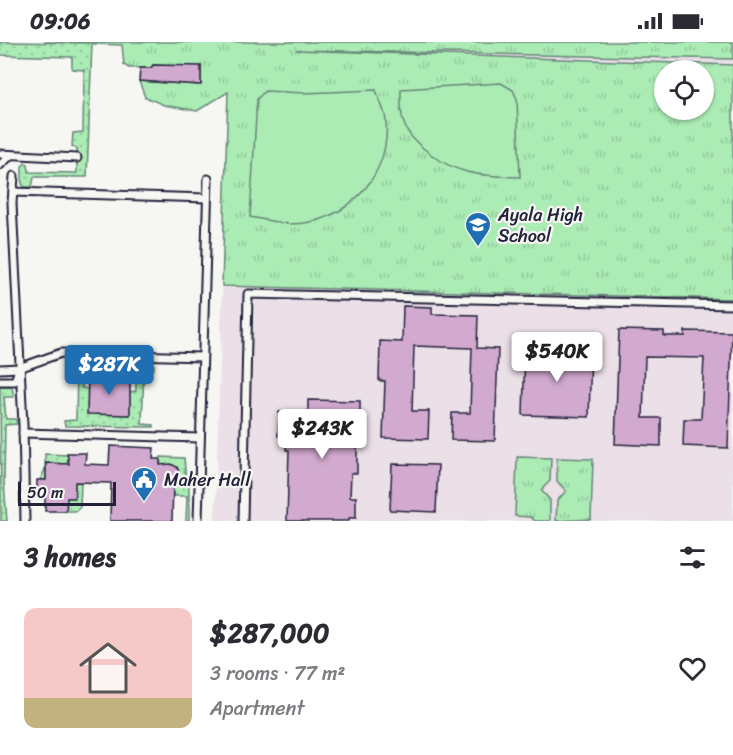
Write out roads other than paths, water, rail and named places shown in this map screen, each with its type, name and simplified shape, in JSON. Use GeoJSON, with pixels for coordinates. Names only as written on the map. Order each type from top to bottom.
{"type":"FeatureCollection","features":[{"type":"Feature","properties":{"kind":"lane"},"geometry":{"type":"LineString","coordinates":[[0,154],[77,158]]}},
{"type":"Feature","properties":{"kind":"lane"},"geometry":{"type":"LineString","coordinates":[[0,165],[10,156]]}},
{"type":"Feature","properties":{"kind":"lane"},"geometry":{"type":"LineString","coordinates":[[14,176],[25,521]]}},
{"type":"Feature","properties":{"kind":"lane"},"geometry":{"type":"LineString","coordinates":[[198,521],[208,179]]}},
{"type":"Feature","properties":{"kind":"lane"},"geometry":{"type":"LineString","coordinates":[[13,192],[207,198]]}},
{"type":"Feature","properties":{"kind":"lane"},"geometry":{"type":"LineString","coordinates":[[243,521],[248,294],[733,305]]}},
{"type":"Feature","properties":{"kind":"lane"},"geometry":{"type":"LineString","coordinates":[[0,369],[19,368],[62,353],[202,357]]}},
{"type":"Feature","properties":{"kind":"lane"},"geometry":{"type":"LineString","coordinates":[[0,381],[15,381],[19,368]]}},
{"type":"Feature","properties":{"kind":"lane"},"geometry":{"type":"LineString","coordinates":[[23,433],[200,438]]}},
{"type":"Feature","properties":{"kind":"place","name":"Ayala High School"},"geometry":{"type":"Point","coordinates":[478,248]}},
{"type":"Feature","properties":{"kind":"place","name":"Maher Hall"},"geometry":{"type":"Point","coordinates":[144,503]}}]}
